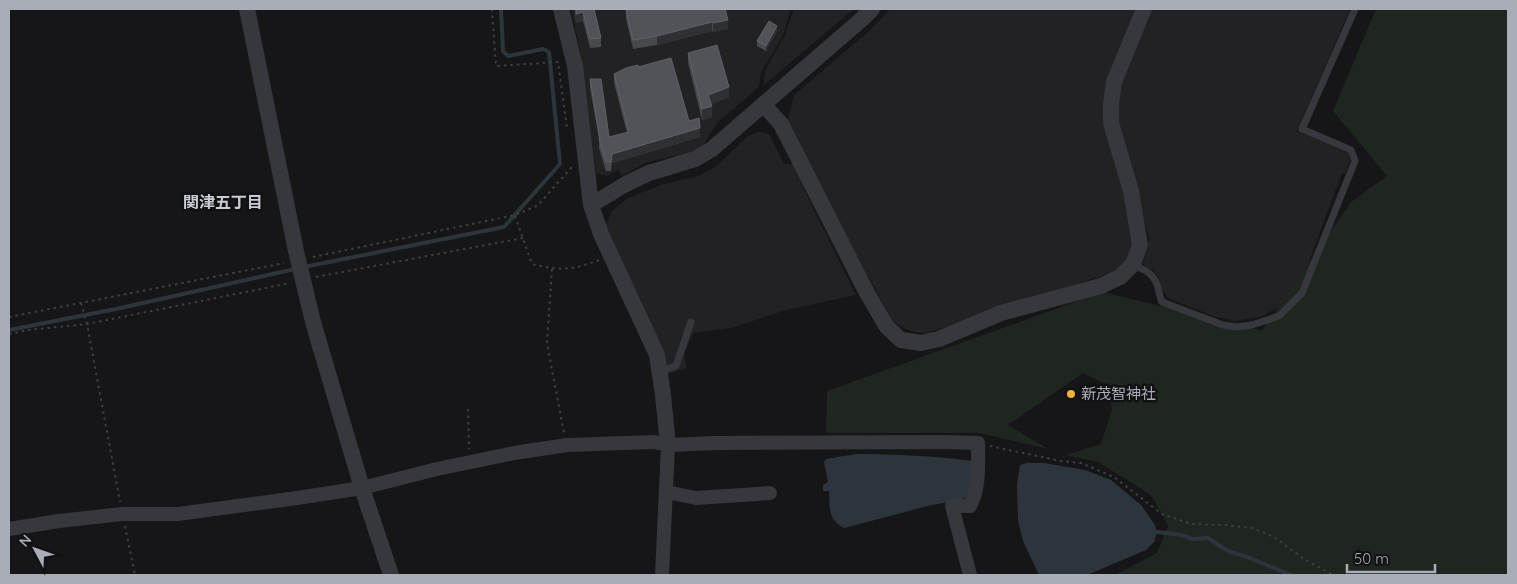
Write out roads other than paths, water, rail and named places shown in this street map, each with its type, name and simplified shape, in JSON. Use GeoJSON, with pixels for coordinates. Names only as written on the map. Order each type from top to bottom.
{"type":"FeatureCollection","features":[{"type":"Feature","properties":{"kind":"street"},"geometry":{"type":"LineString","coordinates":[[247,9],[312,322],[362,488],[391,575]]}},
{"type":"Feature","properties":{"kind":"street"},"geometry":{"type":"LineString","coordinates":[[561,9],[575,66],[591,205],[610,255],[656,356],[659,371],[668,445],[662,575]]}},
{"type":"Feature","properties":{"kind":"street"},"geometry":{"type":"LineString","coordinates":[[591,205],[649,173],[695,160],[712,150],[872,9]]}},
{"type":"Feature","properties":{"kind":"street"},"geometry":{"type":"LineString","coordinates":[[764,105],[781,124],[866,293],[887,326],[901,340],[921,343],[939,339],[1001,313],[1101,286],[1120,277],[1133,264],[1140,245],[1131,191],[1112,123],[1111,104],[1114,82],[1144,9]]}},
{"type":"Feature","properties":{"kind":"street"},"geometry":{"type":"LineString","coordinates":[[9,529],[122,514],[178,514],[362,488],[436,469],[514,453],[567,446],[654,442],[668,445],[978,443],[975,497],[970,506],[952,506],[970,575]]}},
{"type":"Feature","properties":{"kind":"street"},"geometry":{"type":"LineString","coordinates":[[666,492],[696,498],[770,493]]}},
{"type":"Feature","properties":{"kind":"lane"},"geometry":{"type":"LineString","coordinates":[[1133,264],[1150,273],[1157,282],[1162,302],[1223,325],[1237,327],[1272,319],[1279,316],[1302,293],[1355,161],[1351,150],[1302,129],[1355,9]]}},
{"type":"Feature","properties":{"kind":"lane"},"geometry":{"type":"LineString","coordinates":[[659,371],[676,366],[691,322]]}},
{"type":"Feature","properties":{"kind":"waterway"},"geometry":{"type":"LineString","coordinates":[[304,267],[504,227],[560,164],[549,52],[543,49],[508,56],[503,51],[501,9]]}},
{"type":"Feature","properties":{"kind":"waterway"},"geometry":{"type":"LineString","coordinates":[[9,330],[116,309],[295,269]]}},
{"type":"Feature","properties":{"kind":"waterway"},"geometry":{"type":"LineString","coordinates":[[1157,532],[1181,535],[1192,539],[1208,538],[1228,551],[1291,575]]}},
{"type":"Feature","properties":{"kind":"place","name":"新茂智神社"},"geometry":{"type":"Point","coordinates":[1071,394]}},
{"type":"Feature","properties":{"kind":"district","name":"関津五丁目"},"geometry":{"type":"Point","coordinates":[223,202]}}]}
